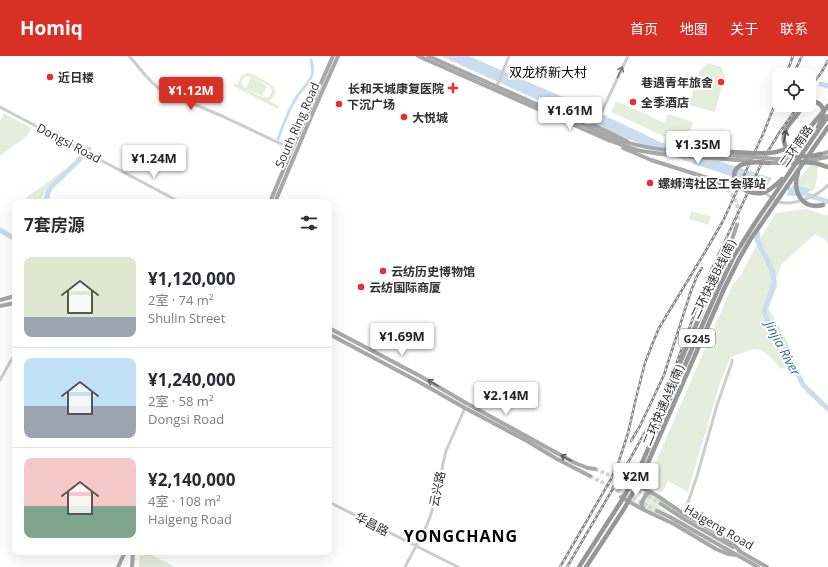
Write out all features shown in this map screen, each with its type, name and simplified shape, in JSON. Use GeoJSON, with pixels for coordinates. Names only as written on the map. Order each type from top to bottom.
{"type":"FeatureCollection","features":[{"type":"Feature","properties":{"kind":"highway"},"geometry":{"type":"LineString","coordinates":[[805,150],[824,114],[823,108],[820,104],[816,103]]}},
{"type":"Feature","properties":{"kind":"highway"},"geometry":{"type":"LineString","coordinates":[[708,154],[730,152],[769,154],[783,150],[798,141],[828,106]]}},
{"type":"Feature","properties":{"kind":"highway"},"geometry":{"type":"LineString","coordinates":[[799,112],[786,130],[784,145],[790,152],[796,155],[806,156],[821,154]]}},
{"type":"Feature","properties":{"kind":"highway","name":"二环快速B线(南)"},"geometry":{"type":"LineString","coordinates":[[580,567],[629,489],[663,416],[730,263],[750,230],[828,117]]}},
{"type":"Feature","properties":{"kind":"highway","name":"二环快速A线(南)"},"geometry":{"type":"LineString","coordinates":[[586,567],[624,509],[643,474],[721,296],[739,259],[827,127]]}},
{"type":"Feature","properties":{"kind":"highway"},"geometry":{"type":"LineString","coordinates":[[805,160],[797,178],[796,188],[799,195],[805,202],[812,205],[820,206],[828,203]]}},
{"type":"Feature","properties":{"kind":"highway"},"geometry":{"type":"LineString","coordinates":[[769,163],[748,164],[739,167],[735,176],[738,186],[752,193],[761,193],[773,188],[797,163],[813,162],[828,167]]}},
{"type":"Feature","properties":{"kind":"highway"},"geometry":{"type":"LineString","coordinates":[[663,416],[670,386],[712,286]]}},
{"type":"Feature","properties":{"kind":"main road","name":"South Ring Road"},"geometry":{"type":"LineString","coordinates":[[271,199],[333,56]]}},
{"type":"Feature","properties":{"kind":"main road","name":"South Ring Road"},"geometry":{"type":"LineString","coordinates":[[276,199],[338,56]]}},
{"type":"Feature","properties":{"kind":"main road"},"geometry":{"type":"LineString","coordinates":[[418,56],[497,86],[618,144],[664,150],[782,159],[803,158],[828,152]]}},
{"type":"Feature","properties":{"kind":"main road"},"geometry":{"type":"LineString","coordinates":[[428,56],[586,126],[622,148],[723,185]]}},
{"type":"Feature","properties":{"kind":"main road","name":"二环南路"},"geometry":{"type":"LineString","coordinates":[[586,567],[633,483],[651,456],[729,276],[774,199],[828,117]]}},
{"type":"Feature","properties":{"kind":"main road"},"geometry":{"type":"LineString","coordinates":[[586,126],[596,126],[624,139],[632,146]]}},
{"type":"Feature","properties":{"kind":"main road","name":"二环南路"},"geometry":{"type":"LineString","coordinates":[[774,199],[827,127]]}},
{"type":"Feature","properties":{"kind":"main road"},"geometry":{"type":"LineString","coordinates":[[597,133],[614,138],[632,146],[661,154],[769,163],[797,163],[828,157]]}},
{"type":"Feature","properties":{"kind":"main road"},"geometry":{"type":"LineString","coordinates":[[712,286],[738,225]]}},
{"type":"Feature","properties":{"kind":"main road"},"geometry":{"type":"LineString","coordinates":[[0,300],[12,297]]}},
{"type":"Feature","properties":{"kind":"main road"},"geometry":{"type":"LineString","coordinates":[[0,306],[12,304]]}},
{"type":"Feature","properties":{"kind":"main road"},"geometry":{"type":"LineString","coordinates":[[332,330],[420,376],[575,463],[595,469]]}},
{"type":"Feature","properties":{"kind":"main road"},"geometry":{"type":"LineString","coordinates":[[332,336],[590,476]]}},
{"type":"Feature","properties":{"kind":"main road"},"geometry":{"type":"LineString","coordinates":[[624,499],[674,524],[716,549],[728,554],[738,553],[733,544],[721,535],[684,514],[652,492],[633,483]]}},
{"type":"Feature","properties":{"kind":"main road"},"geometry":{"type":"LineString","coordinates":[[644,510],[641,504],[647,494],[652,492]]}},
{"type":"Feature","properties":{"kind":"main road","name":"二环南路"},"geometry":{"type":"LineString","coordinates":[[580,567],[624,499]]}},
{"type":"Feature","properties":{"kind":"main road","name":"Haigeng Road"},"geometry":{"type":"LineString","coordinates":[[661,504],[758,567]]}},
{"type":"Feature","properties":{"kind":"main road","name":"Haigeng Road"},"geometry":{"type":"LineString","coordinates":[[657,511],[767,567]]}},
{"type":"Feature","properties":{"kind":"main road"},"geometry":{"type":"LineString","coordinates":[[118,567],[124,555]]}},
{"type":"Feature","properties":{"kind":"main road"},"geometry":{"type":"LineString","coordinates":[[132,567],[133,555]]}},
{"type":"Feature","properties":{"kind":"street"},"geometry":{"type":"LineString","coordinates":[[128,56],[144,75],[161,90],[222,116],[292,149]]}},
{"type":"Feature","properties":{"kind":"street"},"geometry":{"type":"LineString","coordinates":[[497,86],[509,56]]}},
{"type":"Feature","properties":{"kind":"street"},"geometry":{"type":"LineString","coordinates":[[596,126],[628,56]]}},
{"type":"Feature","properties":{"kind":"street","name":"Dongsi Road"},"geometry":{"type":"LineString","coordinates":[[0,107],[174,199]]}},
{"type":"Feature","properties":{"kind":"street"},"geometry":{"type":"LineString","coordinates":[[766,194],[780,202],[797,202],[817,193],[828,185]]}},
{"type":"Feature","properties":{"kind":"street"},"geometry":{"type":"LineString","coordinates":[[0,380],[12,358]]}},
{"type":"Feature","properties":{"kind":"street"},"geometry":{"type":"LineString","coordinates":[[684,514],[732,360]]}},
{"type":"Feature","properties":{"kind":"street","name":"云兴路"},"geometry":{"type":"LineString","coordinates":[[405,567],[430,517],[446,451],[465,408]]}},
{"type":"Feature","properties":{"kind":"street","name":"华昌路"},"geometry":{"type":"LineString","coordinates":[[332,504],[458,567]]}},
{"type":"Feature","properties":{"kind":"green space"},"geometry":{"type":"Polygon","coordinates":[[[708,63],[721,67],[725,76],[715,112],[689,105],[699,72],[708,63]]]}},
{"type":"Feature","properties":{"kind":"green space"},"geometry":{"type":"Polygon","coordinates":[[[248,73],[256,76],[274,87],[275,93],[269,101],[279,106],[278,109],[233,86],[235,83],[238,85],[242,75],[248,73]],[[246,76],[242,80],[242,84],[246,88],[251,77],[246,76]],[[251,77],[267,86],[262,96],[249,90],[258,96],[268,97],[272,91],[268,85],[251,77]]]}},
{"type":"Feature","properties":{"kind":"green space"},"geometry":{"type":"Polygon","coordinates":[[[616,101],[665,123],[668,114],[693,122],[686,142],[661,135],[611,112],[616,101]]]}},
{"type":"Feature","properties":{"kind":"green space"},"geometry":{"type":"Polygon","coordinates":[[[4,113],[31,128],[27,136],[0,156],[0,121],[4,113]]]}},
{"type":"Feature","properties":{"kind":"green space"},"geometry":{"type":"Polygon","coordinates":[[[816,159],[818,161],[817,178],[814,191],[794,184],[816,159]]]}},
{"type":"Feature","properties":{"kind":"green space"},"geometry":{"type":"Polygon","coordinates":[[[64,170],[65,172],[47,188],[43,199],[24,199],[64,170]]]}},
{"type":"Feature","properties":{"kind":"green space"},"geometry":{"type":"Polygon","coordinates":[[[807,209],[828,216],[828,245],[825,239],[815,234],[782,264],[776,278],[777,285],[769,309],[786,338],[796,364],[780,369],[768,355],[761,350],[752,349],[731,357],[720,383],[688,492],[668,481],[662,493],[649,485],[648,480],[733,284],[741,275],[759,240],[776,213],[807,209]]]}},
{"type":"Feature","properties":{"kind":"green space"},"geometry":{"type":"Polygon","coordinates":[[[691,211],[711,217],[708,225],[689,219],[691,211]]]}},
{"type":"Feature","properties":{"kind":"green space"},"geometry":{"type":"Polygon","coordinates":[[[648,495],[652,495],[662,501],[659,506],[670,515],[658,509],[655,514],[643,508],[642,505],[648,495]]]}},
{"type":"Feature","properties":{"kind":"green space"},"geometry":{"type":"Polygon","coordinates":[[[140,555],[152,555],[175,567],[139,567],[140,555]]]}},
{"type":"Feature","properties":{"kind":"water"},"geometry":{"type":"Polygon","coordinates":[[[441,56],[469,56],[606,116],[660,142],[772,178],[767,186],[729,176],[652,148],[581,119],[441,56]]]}},
{"type":"Feature","properties":{"kind":"water"},"geometry":{"type":"Polygon","coordinates":[[[794,184],[812,190],[796,196],[786,195],[794,184]]]}},
{"type":"Feature","properties":{"kind":"waterway"},"geometry":{"type":"LineString","coordinates":[[278,139],[293,103],[312,75],[311,60]]}},
{"type":"Feature","properties":{"kind":"waterway"},"geometry":{"type":"LineString","coordinates":[[821,84],[828,86]]}},
{"type":"Feature","properties":{"kind":"waterway"},"geometry":{"type":"LineString","coordinates":[[47,199],[51,187],[89,149]]}},
{"type":"Feature","properties":{"kind":"waterway"},"geometry":{"type":"LineString","coordinates":[[790,189],[828,202]]}},
{"type":"Feature","properties":{"kind":"waterway"},"geometry":{"type":"LineString","coordinates":[[0,230],[12,237]]}},
{"type":"Feature","properties":{"kind":"waterway","name":"Jinjia River"},"geometry":{"type":"LineString","coordinates":[[758,234],[757,240],[773,272],[774,284],[764,311],[771,327],[784,345],[803,385],[828,409]]}},
{"type":"Feature","properties":{"kind":"tunnel"},"geometry":{"type":"LineString","coordinates":[[723,185],[732,194],[738,208],[737,225]]}},
{"type":"Feature","properties":{"kind":"tunnel"},"geometry":{"type":"LineString","coordinates":[[595,469],[626,482],[661,504]]}},
{"type":"Feature","properties":{"kind":"tunnel"},"geometry":{"type":"LineString","coordinates":[[590,476],[657,511]]}},
{"type":"Feature","properties":{"kind":"railway"},"geometry":{"type":"LineString","coordinates":[[789,68],[793,56]]}},
{"type":"Feature","properties":{"kind":"railway"},"geometry":{"type":"LineString","coordinates":[[796,68],[802,56]]}},
{"type":"Feature","properties":{"kind":"railway"},"geometry":{"type":"LineString","coordinates":[[816,79],[828,61]]}},
{"type":"Feature","properties":{"kind":"railway"},"geometry":{"type":"LineString","coordinates":[[560,567],[611,479],[619,461],[628,433],[645,363],[659,328],[723,221],[772,112]]}},
{"type":"Feature","properties":{"kind":"railway"},"geometry":{"type":"LineString","coordinates":[[567,567],[654,416],[667,389],[708,277],[764,158],[794,112]]}},
{"type":"Feature","properties":{"kind":"railway"},"geometry":{"type":"LineString","coordinates":[[631,441],[640,426],[664,375],[691,291],[702,268]]}},
{"type":"Feature","properties":{"kind":"place","name":"近日楼"},"geometry":{"type":"Point","coordinates":[50,77]}},
{"type":"Feature","properties":{"kind":"place","name":"巷遇青年旅舍"},"geometry":{"type":"Point","coordinates":[721,82]}},
{"type":"Feature","properties":{"kind":"place","name":"长和天城康复医院"},"geometry":{"type":"Point","coordinates":[453,88]}},
{"type":"Feature","properties":{"kind":"place","name":"全季酒店"},"geometry":{"type":"Point","coordinates":[633,102]}},
{"type":"Feature","properties":{"kind":"place","name":"下沉广场"},"geometry":{"type":"Point","coordinates":[339,104]}},
{"type":"Feature","properties":{"kind":"place","name":"大悦城"},"geometry":{"type":"Point","coordinates":[404,117]}},
{"type":"Feature","properties":{"kind":"place","name":"螺蛳湾社区工会驿站"},"geometry":{"type":"Point","coordinates":[650,183]}},
{"type":"Feature","properties":{"kind":"place","name":"云纺历史博物馆"},"geometry":{"type":"Point","coordinates":[383,271]}},
{"type":"Feature","properties":{"kind":"place","name":"云纺国际商厦"},"geometry":{"type":"Point","coordinates":[361,287]}},
{"type":"Feature","properties":{"kind":"district","name":"双龙桥新大村"},"geometry":{"type":"Point","coordinates":[548,72]}},
{"type":"Feature","properties":{"kind":"district","name":"YONGCHANG"},"geometry":{"type":"Point","coordinates":[461,536]}}]}
